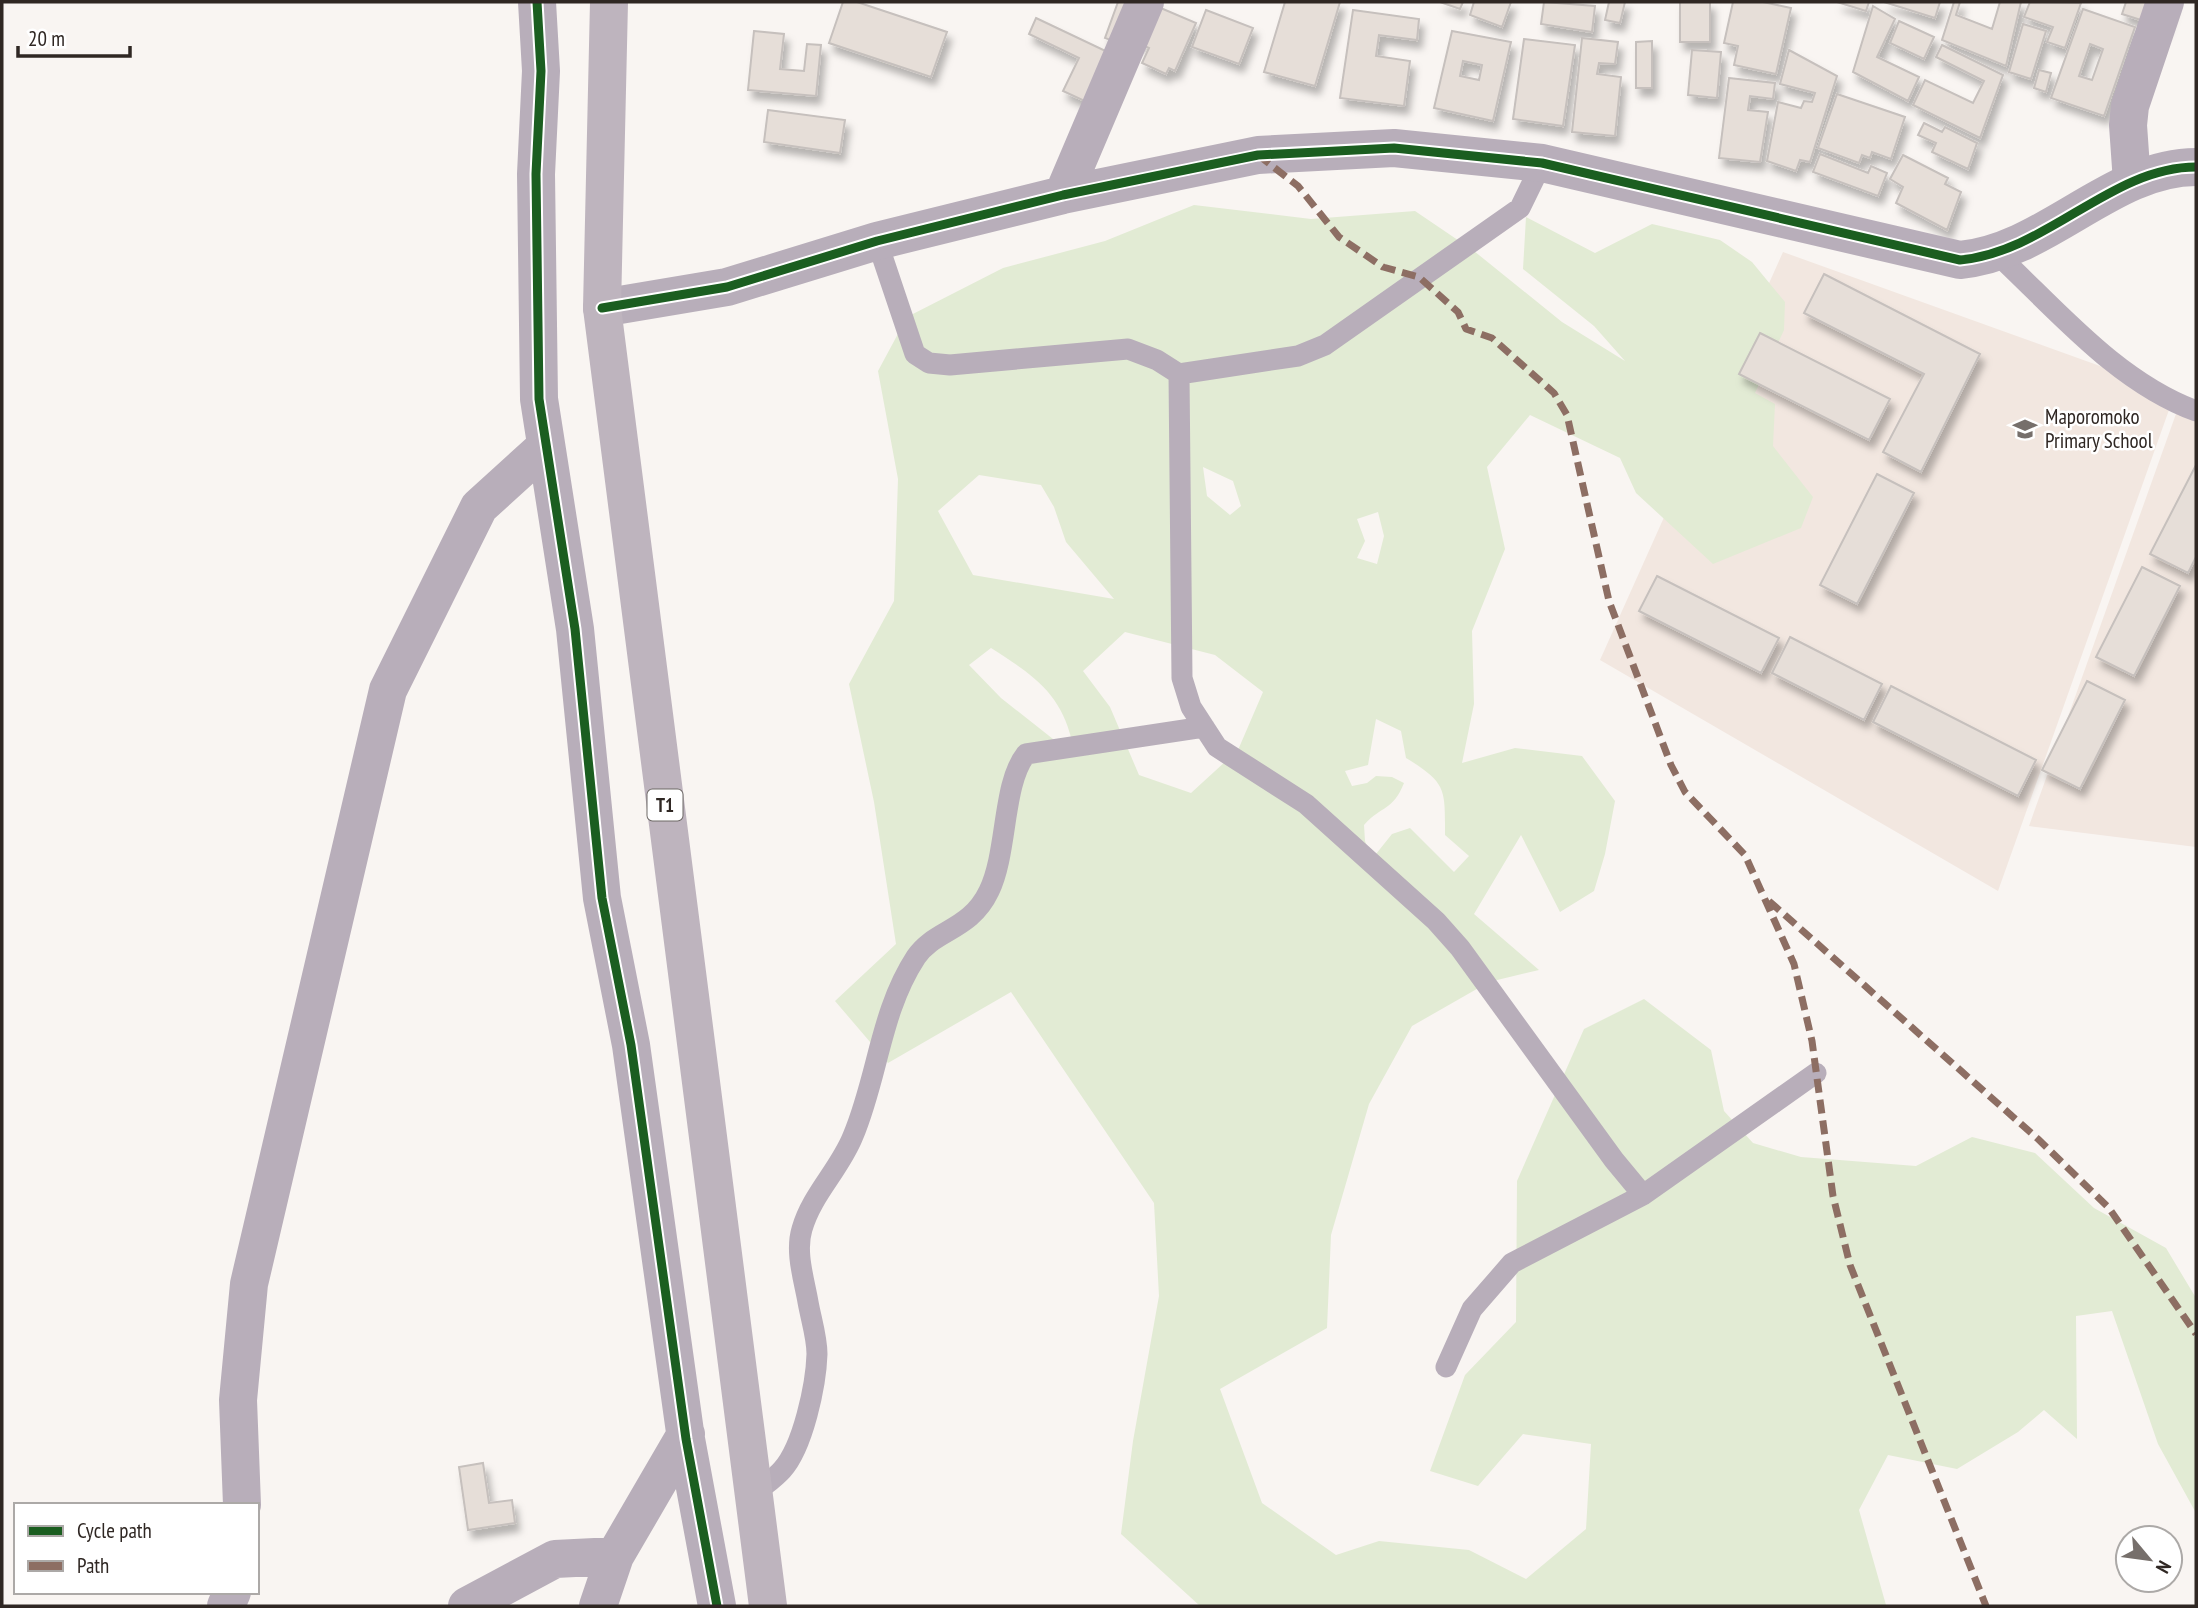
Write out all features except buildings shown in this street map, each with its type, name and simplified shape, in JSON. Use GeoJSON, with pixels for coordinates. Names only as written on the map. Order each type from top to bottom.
{"type":"FeatureCollection","features":[{"type":"Feature","properties":{"kind":"highway","name":"T1"},"geometry":{"type":"LineString","coordinates":[[609,2],[601,308],[768,1606]]}},
{"type":"Feature","properties":{"kind":"street"},"geometry":{"type":"LineString","coordinates":[[537,2],[541,71],[536,174],[539,399],[544,448],[575,629],[602,898],[631,1045],[686,1434],[717,1606]]}},
{"type":"Feature","properties":{"kind":"street"},"geometry":{"type":"LineString","coordinates":[[1063,195],[1145,2]]}},
{"type":"Feature","properties":{"kind":"street"},"geometry":{"type":"LineString","coordinates":[[2132,182],[2128,125],[2130,106],[2165,2]]}},
{"type":"Feature","properties":{"kind":"street"},"geometry":{"type":"LineString","coordinates":[[601,308],[727,287],[877,241],[1063,195],[1258,155],[1394,148],[1542,163],[1960,260],[1997,254],[2024,243],[2132,182],[2160,173],[2196,167]]}},
{"type":"Feature","properties":{"kind":"street"},"geometry":{"type":"LineString","coordinates":[[242,1503],[238,1399],[249,1284],[388,690],[478,507],[544,448]]}},
{"type":"Feature","properties":{"kind":"street"},"geometry":{"type":"LineString","coordinates":[[598,1606],[615,1556],[686,1434]]}},
{"type":"Feature","properties":{"kind":"street"},"geometry":{"type":"LineString","coordinates":[[467,1606],[555,1559],[615,1556]]}},
{"type":"Feature","properties":{"kind":"lane"},"geometry":{"type":"LineString","coordinates":[[877,241],[915,354],[929,363],[950,365],[1128,349],[1157,360],[1179,374],[1298,356],[1325,345],[1520,208],[1542,163]]}},
{"type":"Feature","properties":{"kind":"lane"},"geometry":{"type":"LineString","coordinates":[[1997,254],[2112,360],[2170,401],[2196,411]]}},
{"type":"Feature","properties":{"kind":"lane"},"geometry":{"type":"LineString","coordinates":[[1179,374],[1182,678],[1191,707],[1217,747],[1306,804],[1436,920],[1460,948],[1614,1160],[1643,1195]]}},
{"type":"Feature","properties":{"kind":"lane"},"geometry":{"type":"LineString","coordinates":[[754,1494],[783,1469],[801,1435],[815,1370],[817,1353],[800,1253],[801,1232],[808,1209],[853,1136],[896,989],[920,951],[978,913],[989,890],[1003,850],[1014,780],[1021,760],[1026,754],[1204,727]]}},
{"type":"Feature","properties":{"kind":"lane"},"geometry":{"type":"LineString","coordinates":[[1446,1367],[1472,1309],[1512,1264],[1643,1195],[1816,1073]]}},
{"type":"Feature","properties":{"kind":"shaded area"},"geometry":{"type":"Polygon","coordinates":[[[1783,252],[2175,393],[1998,891],[1600,660],[1783,252]]]}},
{"type":"Feature","properties":{"kind":"shaded area"},"geometry":{"type":"Polygon","coordinates":[[[2177,411],[2196,417],[2196,847],[2029,826],[2177,411]]]}},
{"type":"Feature","properties":{"kind":"green space"},"geometry":{"type":"Polygon","coordinates":[[[1194,205],[1311,219],[1415,211],[1474,251],[1562,322],[1625,361],[1594,326],[1523,269],[1526,217],[1595,253],[1652,224],[1720,240],[1752,262],[1785,302],[1784,330],[1755,393],[1775,404],[1773,446],[1813,497],[1801,528],[1713,564],[1636,493],[1620,458],[1530,415],[1487,467],[1505,549],[1472,631],[1474,704],[1462,763],[1515,748],[1582,756],[1615,801],[1605,854],[1594,891],[1560,912],[1521,835],[1474,914],[1539,970],[1489,982],[1412,1026],[1369,1104],[1331,1235],[1327,1328],[1220,1389],[1262,1503],[1336,1555],[1379,1541],[1469,1550],[1526,1579],[1586,1529],[1591,1444],[1523,1434],[1478,1486],[1430,1471],[1465,1375],[1516,1322],[1517,1181],[1584,1029],[1644,999],[1711,1050],[1724,1111],[1753,1143],[1801,1157],[1916,1166],[1972,1137],[2035,1153],[2094,1208],[2166,1248],[2196,1298],[2196,1513],[2158,1444],[2112,1311],[2076,1316],[2077,1439],[2044,1410],[2018,1432],[1957,1469],[1888,1455],[1859,1510],[1886,1605],[1200,1606],[1121,1534],[1133,1441],[1159,1296],[1154,1203],[1011,992],[888,1063],[835,1001],[896,944],[874,802],[849,684],[894,601],[898,479],[878,371],[907,317],[1003,268],[1105,241],[1194,205]],[[1203,467],[1207,496],[1230,515],[1241,506],[1233,481],[1203,467]],[[979,475],[938,511],[973,575],[1114,599],[1066,542],[1054,507],[1041,485],[979,475]],[[1378,512],[1357,519],[1365,541],[1357,558],[1377,564],[1384,536],[1378,512]],[[1125,632],[1083,671],[1110,707],[1139,775],[1191,793],[1238,750],[1263,692],[1215,655],[1125,632]],[[991,648],[969,665],[1001,698],[1053,739],[1062,756],[1072,741],[1060,709],[1042,686],[1019,666],[991,648]],[[1376,719],[1368,765],[1345,771],[1352,786],[1367,783],[1376,776],[1392,777],[1404,783],[1396,799],[1364,825],[1365,841],[1372,859],[1392,834],[1410,828],[1454,872],[1469,856],[1445,835],[1445,807],[1441,789],[1429,774],[1406,758],[1401,731],[1376,719]]]}},
{"type":"Feature","properties":{"kind":"marked path"},"geometry":{"type":"LineString","coordinates":[[1258,155],[1298,186],[1339,237],[1383,267],[1419,277],[1458,312],[1466,329],[1492,338],[1554,393],[1567,415],[1609,601],[1671,765],[1685,792],[1745,855],[1794,964],[1812,1041],[1833,1196],[1850,1265],[1986,1606]]}},
{"type":"Feature","properties":{"kind":"marked path"},"geometry":{"type":"LineString","coordinates":[[1769,901],[2038,1139],[2109,1208],[2196,1334]]}},
{"type":"Feature","properties":{"kind":"cycle path"},"geometry":{"type":"LineString","coordinates":[[537,2],[541,71],[536,174],[539,399],[575,629],[602,898],[631,1045],[686,1439],[717,1606]]}},
{"type":"Feature","properties":{"kind":"cycle path"},"geometry":{"type":"LineString","coordinates":[[602,308],[727,287],[877,241],[1063,195],[1258,155],[1394,148],[1542,163],[1960,260],[1992,254],[2022,242],[2136,180],[2165,171],[2196,167]]}},
{"type":"Feature","properties":{"kind":"place","name":"Maporomoko Primary School"},"geometry":{"type":"Point","coordinates":[2025,429]}}]}
